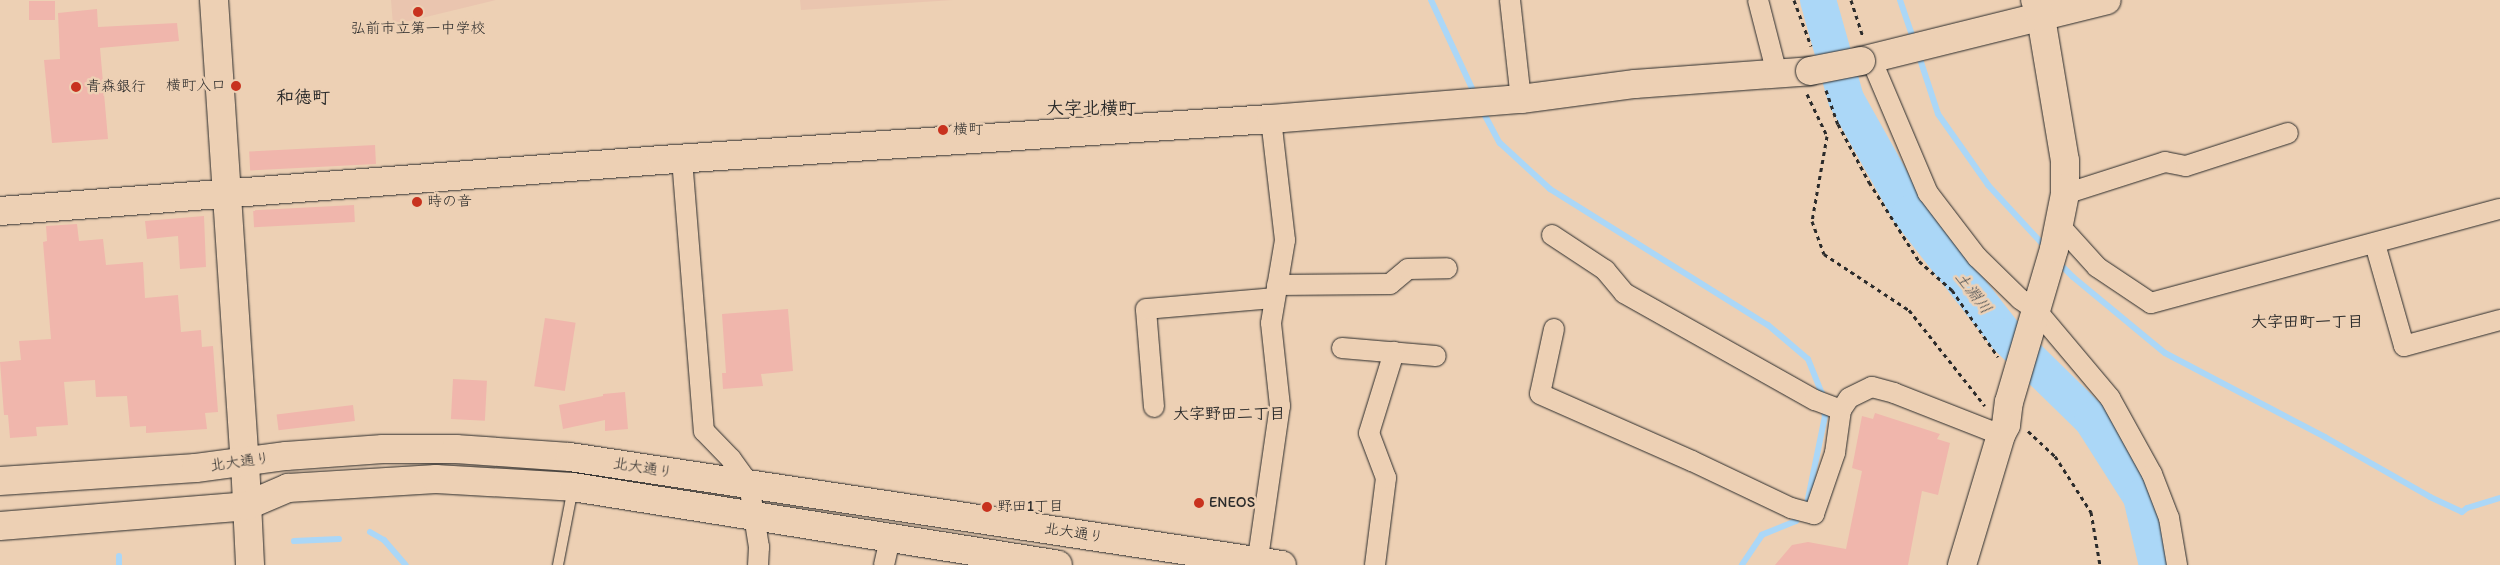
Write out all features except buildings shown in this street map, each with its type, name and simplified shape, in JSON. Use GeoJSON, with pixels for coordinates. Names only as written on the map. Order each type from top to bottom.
{"type":"FeatureCollection","features":[{"type":"Feature","properties":{"kind":"street"},"geometry":{"type":"LineString","coordinates":[[214,0],[245,462],[250,565]]}},
{"type":"Feature","properties":{"kind":"street"},"geometry":{"type":"LineString","coordinates":[[1510,0],[1521,99]]}},
{"type":"Feature","properties":{"kind":"street"},"geometry":{"type":"LineString","coordinates":[[1758,0],[1804,71]]}},
{"type":"Feature","properties":{"kind":"street"},"geometry":{"type":"LineString","coordinates":[[0,211],[682,159],[1271,119],[1521,99],[1635,84],[1804,71],[1866,60],[2038,8],[2107,0]]}},
{"type":"Feature","properties":{"kind":"street"},"geometry":{"type":"LineString","coordinates":[[1962,565],[2005,423],[2057,238],[2065,194],[2065,161],[2038,8]]}},
{"type":"Feature","properties":{"kind":"street"},"geometry":{"type":"LineString","coordinates":[[1866,60],[1928,193],[1977,256],[2020,299],[2110,398],[2152,474],[2169,518],[2177,565]]}},
{"type":"Feature","properties":{"kind":"street"},"geometry":{"type":"LineString","coordinates":[[1265,564],[1280,406],[1271,323],[1285,240],[1271,119]]}},
{"type":"Feature","properties":{"kind":"street"},"geometry":{"type":"LineString","coordinates":[[2065,194],[2165,162],[2186,166],[2288,133]]}},
{"type":"Feature","properties":{"kind":"street"},"geometry":{"type":"LineString","coordinates":[[682,159],[704,431],[731,459],[749,484],[759,547],[758,565]]}},
{"type":"Feature","properties":{"kind":"street"},"geometry":{"type":"LineString","coordinates":[[2057,238],[2151,303],[2500,209]]}},
{"type":"Feature","properties":{"kind":"street"},"geometry":{"type":"LineString","coordinates":[[1552,235],[1605,270],[1624,294],[1828,405],[1872,387],[2005,423]]}},
{"type":"Feature","properties":{"kind":"street"},"geometry":{"type":"LineString","coordinates":[[2375,244],[2404,346],[2500,320]]}},
{"type":"Feature","properties":{"kind":"street"},"geometry":{"type":"LineString","coordinates":[[1154,407],[1146,309],[1276,292],[1390,284],[1408,269],[1447,268]]}},
{"type":"Feature","properties":{"kind":"street"},"geometry":{"type":"LineString","coordinates":[[1554,329],[1540,394],[1692,461],[1791,508],[1814,514],[1835,453],[1828,405]]}},
{"type":"Feature","properties":{"kind":"street"},"geometry":{"type":"LineString","coordinates":[[1342,348],[1436,356]]}},
{"type":"Feature","properties":{"kind":"street"},"geometry":{"type":"LineString","coordinates":[[1375,565],[1386,478],[1369,433],[1394,352]]}},
{"type":"Feature","properties":{"kind":"street","name":"北大通り"},"geometry":{"type":"LineString","coordinates":[[0,481],[196,468],[286,456],[383,449],[456,449],[570,457],[1265,564]]}},
{"type":"Feature","properties":{"kind":"street","name":"北大通り"},"geometry":{"type":"LineString","coordinates":[[0,526],[246,506],[288,488],[436,479],[573,487],[755,518],[1058,565]]}},
{"type":"Feature","properties":{"kind":"street"},"geometry":{"type":"LineString","coordinates":[[884,565],[890,538]]}},
{"type":"Feature","properties":{"kind":"lane"},"geometry":{"type":"LineString","coordinates":[[558,565],[573,487]]}},
{"type":"Feature","properties":{"kind":"path"},"geometry":{"type":"LineString","coordinates":[[1794,0],[1804,71],[1827,136],[1812,221],[1824,254],[1908,310],[2005,423],[2026,429],[2055,456],[2091,512],[2100,565]]}},
{"type":"Feature","properties":{"kind":"path"},"geometry":{"type":"LineString","coordinates":[[1851,0],[1866,60]]}},
{"type":"Feature","properties":{"kind":"path"},"geometry":{"type":"LineString","coordinates":[[1804,71],[1919,261],[1952,290],[1998,357]]}},
{"type":"Feature","properties":{"kind":"shaded area","name":"弘前市立第一中学校"},"geometry":{"type":"Polygon","coordinates":[[[391,0],[496,0],[393,25],[391,0]]]}},
{"type":"Feature","properties":{"kind":"shaded area"},"geometry":{"type":"Polygon","coordinates":[[[800,0],[953,0],[801,10],[800,0]]]}},
{"type":"Feature","properties":{"kind":"waterway"},"geometry":{"type":"LineString","coordinates":[[1431,0],[1476,97]]}},
{"type":"Feature","properties":{"kind":"waterway","name":"土淵川"},"geometry":{"type":"LineString","coordinates":[[1818,0],[1846,99],[1910,213],[2006,336],[2092,420],[2141,497],[2157,565]]}},
{"type":"Feature","properties":{"kind":"waterway"},"geometry":{"type":"LineString","coordinates":[[1900,0],[1914,41]]}},
{"type":"Feature","properties":{"kind":"waterway"},"geometry":{"type":"LineString","coordinates":[[1918,53],[1938,114],[1988,185],[2047,249]]}},
{"type":"Feature","properties":{"kind":"waterway"},"geometry":{"type":"LineString","coordinates":[[1481,108],[1500,143],[1550,189],[1768,325],[1808,359],[1822,393],[1825,416],[1807,504],[1796,521],[1762,535],[1742,565]]}},
{"type":"Feature","properties":{"kind":"waterway"},"geometry":{"type":"LineString","coordinates":[[2058,262],[2073,277],[2165,353],[2325,437],[2430,497],[2462,512],[2467,508],[2500,498]]}},
{"type":"Feature","properties":{"kind":"waterway"},"geometry":{"type":"LineString","coordinates":[[370,532],[384,540],[406,565]]}},
{"type":"Feature","properties":{"kind":"waterway"},"geometry":{"type":"LineString","coordinates":[[294,541],[339,539]]}},
{"type":"Feature","properties":{"kind":"waterway"},"geometry":{"type":"LineString","coordinates":[[119,556],[119,565]]}},
{"type":"Feature","properties":{"kind":"place","name":"弘前市立第一中学校"},"geometry":{"type":"Point","coordinates":[418,12]}},
{"type":"Feature","properties":{"kind":"place","name":"横町入口"},"geometry":{"type":"Point","coordinates":[236,86]}},
{"type":"Feature","properties":{"kind":"place","name":"青森銀行"},"geometry":{"type":"Point","coordinates":[76,87]}},
{"type":"Feature","properties":{"kind":"place","name":"横町"},"geometry":{"type":"Point","coordinates":[943,130]}},
{"type":"Feature","properties":{"kind":"place","name":"時の音"},"geometry":{"type":"Point","coordinates":[417,202]}},
{"type":"Feature","properties":{"kind":"place","name":"ENEOS"},"geometry":{"type":"Point","coordinates":[1199,503]}},
{"type":"Feature","properties":{"kind":"place","name":"野田1丁目"},"geometry":{"type":"Point","coordinates":[987,507]}},
{"type":"Feature","properties":{"kind":"district","name":"和徳町"},"geometry":{"type":"Point","coordinates":[303,97]}},
{"type":"Feature","properties":{"kind":"district","name":"大字北横町"},"geometry":{"type":"Point","coordinates":[1091,108]}},
{"type":"Feature","properties":{"kind":"district","name":"大字田町一丁目"},"geometry":{"type":"Point","coordinates":[2307,322]}},
{"type":"Feature","properties":{"kind":"district","name":"大字野田二丁目"},"geometry":{"type":"Point","coordinates":[1229,414]}}]}
